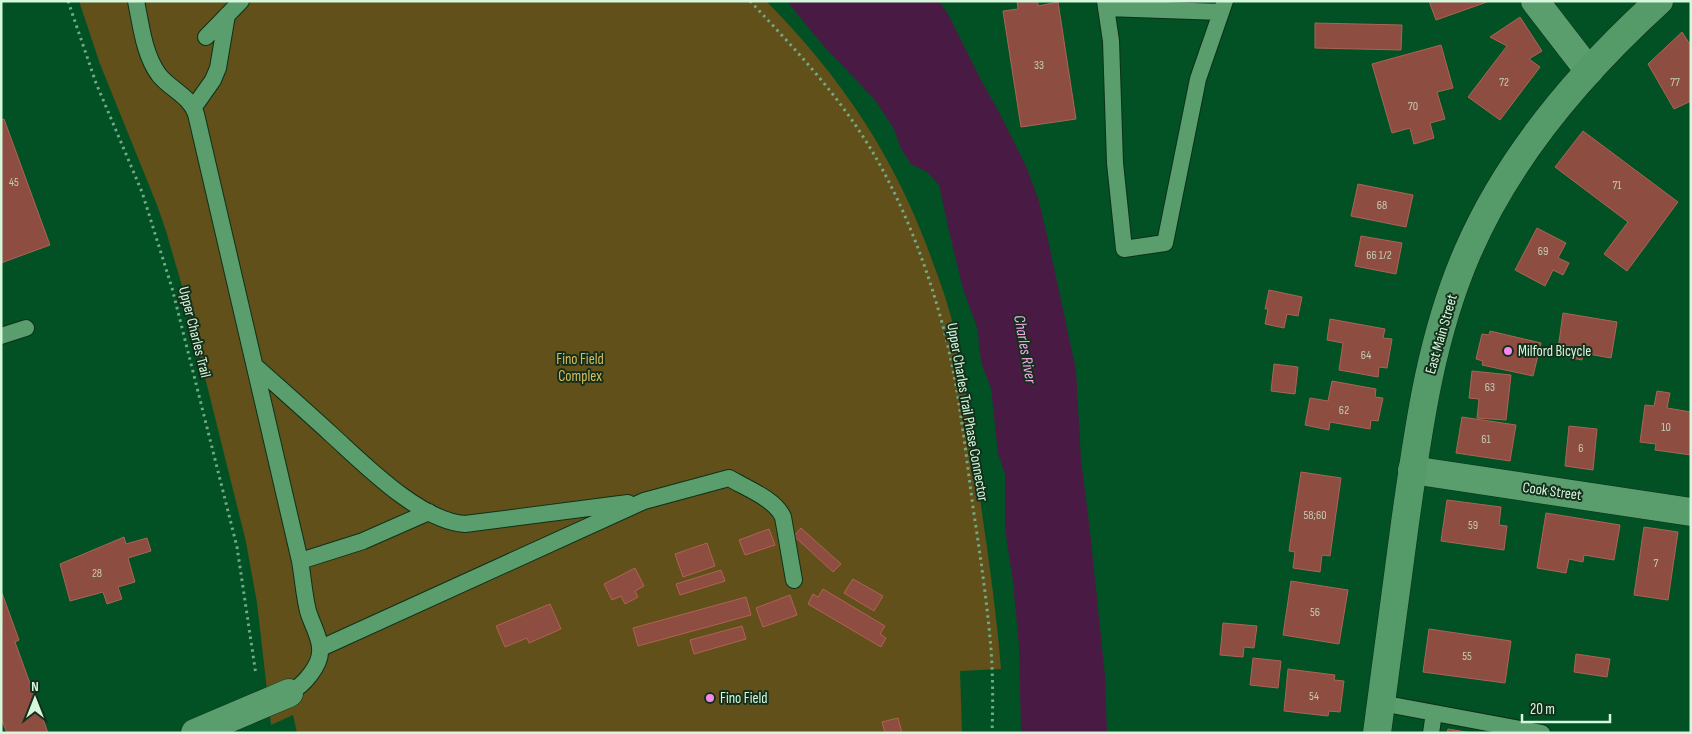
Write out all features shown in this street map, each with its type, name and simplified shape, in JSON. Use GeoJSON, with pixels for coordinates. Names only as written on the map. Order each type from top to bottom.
{"type":"FeatureCollection","features":[{"type":"Feature","properties":{"kind":"main road","name":"East Main Street"},"geometry":{"type":"LineString","coordinates":[[1377,733],[1412,470],[1423,404],[1433,357],[1451,295],[1468,251],[1487,212],[1509,174],[1542,128],[1589,70],[1659,1]]}},
{"type":"Feature","properties":{"kind":"street"},"geometry":{"type":"LineString","coordinates":[[1535,1],[1560,36],[1589,70]]}},
{"type":"Feature","properties":{"kind":"street","name":"Cook Street"},"geometry":{"type":"LineString","coordinates":[[1412,470],[1691,512]]}},
{"type":"Feature","properties":{"kind":"street"},"geometry":{"type":"LineString","coordinates":[[196,732],[289,693]]}},
{"type":"Feature","properties":{"kind":"lane"},"geometry":{"type":"LineString","coordinates":[[136,1],[147,48],[156,70],[166,83],[194,107],[300,561],[309,612],[321,648],[310,675],[300,686],[289,693]]}},
{"type":"Feature","properties":{"kind":"lane"},"geometry":{"type":"LineString","coordinates":[[206,37],[241,1]]}},
{"type":"Feature","properties":{"kind":"lane"},"geometry":{"type":"LineString","coordinates":[[1105,4],[1223,7],[1198,79],[1165,243],[1124,249],[1115,163],[1111,41],[1105,4]]}},
{"type":"Feature","properties":{"kind":"lane"},"geometry":{"type":"LineString","coordinates":[[194,107],[213,80],[218,68],[227,16]]}},
{"type":"Feature","properties":{"kind":"lane"},"geometry":{"type":"LineString","coordinates":[[1,336],[26,328]]}},
{"type":"Feature","properties":{"kind":"lane"},"geometry":{"type":"LineString","coordinates":[[255,366],[377,476],[429,512],[448,521],[465,524],[644,501],[729,478],[771,502],[780,511],[783,516],[794,580]]}},
{"type":"Feature","properties":{"kind":"lane"},"geometry":{"type":"LineString","coordinates":[[321,648],[644,501]]}},
{"type":"Feature","properties":{"kind":"lane"},"geometry":{"type":"LineString","coordinates":[[300,561],[363,541],[429,512]]}},
{"type":"Feature","properties":{"kind":"lane"},"geometry":{"type":"LineString","coordinates":[[1381,702],[1542,733]]}},
{"type":"Feature","properties":{"kind":"lane"},"geometry":{"type":"LineString","coordinates":[[1431,733],[1434,713]]}},
{"type":"Feature","properties":{"kind":"path","name":"Upper Charles Trail"},"geometry":{"type":"LineString","coordinates":[[68,1],[94,76],[142,192],[175,297],[235,540],[242,573],[257,680]]}},
{"type":"Feature","properties":{"kind":"path","name":"Upper Charles Trail Phase Connector"},"geometry":{"type":"LineString","coordinates":[[750,1],[810,66],[847,112],[869,146],[905,217],[933,292],[944,331],[956,389],[987,608],[992,669],[992,733]]}},
{"type":"Feature","properties":{"kind":"green space","name":"Fino Field Complex"},"geometry":{"type":"Polygon","coordinates":[[[79,1],[766,1],[794,30],[843,91],[885,156],[919,226],[953,323],[968,410],[994,597],[1001,669],[960,671],[962,733],[297,733],[293,715],[271,725],[257,603],[246,542],[184,293],[157,205],[100,64],[79,1]]]}},
{"type":"Feature","properties":{"kind":"water","name":"Charles River"},"geometry":{"type":"Polygon","coordinates":[[[787,1],[939,1],[948,14],[1026,166],[1039,201],[1076,370],[1081,459],[1105,676],[1107,733],[1021,733],[1019,646],[1013,582],[1005,529],[1005,474],[998,454],[991,388],[982,365],[978,330],[963,289],[939,185],[927,172],[911,164],[901,149],[894,129],[875,100],[821,43],[787,1]]]}},
{"type":"Feature","properties":{"kind":"building"},"geometry":{"type":"Polygon","coordinates":[[[1017,1],[1038,1],[1038,6],[1058,2],[1076,119],[1021,127],[1003,11],[1018,9],[1017,1]]]}},
{"type":"Feature","properties":{"kind":"building"},"geometry":{"type":"Polygon","coordinates":[[[1429,1],[1486,1],[1487,2],[1436,20],[1429,1]]]}},
{"type":"Feature","properties":{"kind":"building"},"geometry":{"type":"Polygon","coordinates":[[[1520,17],[1542,51],[1529,59],[1540,67],[1500,120],[1468,97],[1507,46],[1490,37],[1520,17]]]}},
{"type":"Feature","properties":{"kind":"building"},"geometry":{"type":"Polygon","coordinates":[[[1315,23],[1402,25],[1401,50],[1315,48],[1315,23]]]}},
{"type":"Feature","properties":{"kind":"building"},"geometry":{"type":"Polygon","coordinates":[[[1682,32],[1691,46],[1691,101],[1674,109],[1648,64],[1682,32]]]}},
{"type":"Feature","properties":{"kind":"building"},"geometry":{"type":"Polygon","coordinates":[[[1441,45],[1453,88],[1437,92],[1445,119],[1430,123],[1434,138],[1414,144],[1410,128],[1392,133],[1372,64],[1441,45]]]}},
{"type":"Feature","properties":{"kind":"building"},"geometry":{"type":"Polygon","coordinates":[[[4,119],[50,245],[1,263],[1,120],[4,119]]]}},
{"type":"Feature","properties":{"kind":"building"},"geometry":{"type":"Polygon","coordinates":[[[1583,131],[1678,202],[1627,271],[1604,254],[1628,222],[1555,167],[1583,131]]]}},
{"type":"Feature","properties":{"kind":"building"},"geometry":{"type":"Polygon","coordinates":[[[1358,184],[1413,195],[1406,227],[1351,216],[1358,184]]]}},
{"type":"Feature","properties":{"kind":"building"},"geometry":{"type":"Polygon","coordinates":[[[1537,228],[1566,243],[1558,258],[1569,263],[1563,275],[1553,270],[1545,286],[1515,270],[1537,228]]]}},
{"type":"Feature","properties":{"kind":"building"},"geometry":{"type":"Polygon","coordinates":[[[1361,236],[1402,243],[1396,274],[1355,266],[1361,236]]]}},
{"type":"Feature","properties":{"kind":"building"},"geometry":{"type":"Polygon","coordinates":[[[1269,290],[1302,297],[1298,316],[1287,314],[1284,328],[1265,324],[1268,309],[1265,309],[1269,290]]]}},
{"type":"Feature","properties":{"kind":"building"},"geometry":{"type":"Polygon","coordinates":[[[1563,313],[1617,322],[1611,358],[1583,353],[1582,360],[1561,356],[1562,350],[1558,349],[1563,313]]]}},
{"type":"Feature","properties":{"kind":"building"},"geometry":{"type":"Polygon","coordinates":[[[1330,319],[1385,329],[1383,338],[1392,339],[1387,368],[1379,367],[1378,377],[1339,370],[1343,343],[1327,340],[1330,319]]]}},
{"type":"Feature","properties":{"kind":"building","name":"Milford Bicycle"},"geometry":{"type":"Polygon","coordinates":[[[1490,331],[1541,343],[1533,376],[1482,365],[1483,361],[1476,359],[1482,334],[1489,335],[1490,331]]]}},
{"type":"Feature","properties":{"kind":"building"},"geometry":{"type":"Polygon","coordinates":[[[1274,364],[1298,367],[1295,394],[1271,391],[1274,364]]]}},
{"type":"Feature","properties":{"kind":"building"},"geometry":{"type":"Polygon","coordinates":[[[1472,371],[1511,375],[1506,420],[1477,418],[1479,399],[1469,398],[1472,371]]]}},
{"type":"Feature","properties":{"kind":"building"},"geometry":{"type":"Polygon","coordinates":[[[1332,381],[1376,389],[1375,397],[1383,398],[1378,421],[1371,420],[1370,429],[1330,422],[1329,430],[1305,425],[1310,398],[1328,401],[1332,381]]]}},
{"type":"Feature","properties":{"kind":"building"},"geometry":{"type":"Polygon","coordinates":[[[1657,391],[1670,393],[1667,408],[1691,412],[1691,455],[1655,450],[1656,444],[1640,442],[1645,405],[1654,406],[1657,391]]]}},
{"type":"Feature","properties":{"kind":"building"},"geometry":{"type":"Polygon","coordinates":[[[1462,417],[1516,425],[1510,461],[1456,453],[1462,417]]]}},
{"type":"Feature","properties":{"kind":"building"},"geometry":{"type":"Polygon","coordinates":[[[1569,426],[1597,429],[1593,470],[1565,466],[1569,426]]]}},
{"type":"Feature","properties":{"kind":"building"},"geometry":{"type":"Polygon","coordinates":[[[1301,472],[1341,478],[1330,556],[1322,555],[1320,572],[1293,568],[1295,552],[1289,551],[1301,472]]]}},
{"type":"Feature","properties":{"kind":"building"},"geometry":{"type":"Polygon","coordinates":[[[1447,500],[1501,507],[1499,525],[1507,526],[1504,550],[1441,541],[1447,500]]]}},
{"type":"Feature","properties":{"kind":"building"},"geometry":{"type":"Polygon","coordinates":[[[1546,513],[1620,525],[1614,560],[1584,555],[1583,562],[1569,559],[1566,573],[1537,568],[1546,513]]]}},
{"type":"Feature","properties":{"kind":"building"},"geometry":{"type":"Polygon","coordinates":[[[1644,527],[1678,532],[1668,600],[1634,595],[1644,527]]]}},
{"type":"Feature","properties":{"kind":"building"},"geometry":{"type":"Polygon","coordinates":[[[801,528],[841,564],[833,572],[794,536],[801,528]]]}},
{"type":"Feature","properties":{"kind":"building"},"geometry":{"type":"Polygon","coordinates":[[[769,529],[775,545],[745,555],[739,540],[769,529]]]}},
{"type":"Feature","properties":{"kind":"building"},"geometry":{"type":"Polygon","coordinates":[[[124,537],[126,544],[147,538],[151,551],[128,558],[135,582],[118,587],[122,599],[107,604],[103,592],[70,601],[60,564],[124,537]]]}},
{"type":"Feature","properties":{"kind":"building"},"geometry":{"type":"Polygon","coordinates":[[[707,543],[715,566],[683,577],[675,554],[707,543]]]}},
{"type":"Feature","properties":{"kind":"building"},"geometry":{"type":"Polygon","coordinates":[[[635,568],[644,586],[635,591],[638,597],[625,604],[621,596],[612,600],[604,584],[635,568]]]}},
{"type":"Feature","properties":{"kind":"building"},"geometry":{"type":"Polygon","coordinates":[[[721,570],[725,581],[680,595],[676,584],[721,570]]]}},
{"type":"Feature","properties":{"kind":"building"},"geometry":{"type":"Polygon","coordinates":[[[853,579],[883,596],[874,611],[844,593],[853,579]]]}},
{"type":"Feature","properties":{"kind":"building"},"geometry":{"type":"Polygon","coordinates":[[[1291,581],[1348,590],[1339,644],[1283,635],[1291,581]]]}},
{"type":"Feature","properties":{"kind":"building"},"geometry":{"type":"Polygon","coordinates":[[[823,589],[885,626],[880,634],[886,638],[881,647],[808,604],[813,594],[818,597],[823,589]]]}},
{"type":"Feature","properties":{"kind":"building"},"geometry":{"type":"Polygon","coordinates":[[[2,593],[19,640],[15,642],[48,733],[7,733],[1,718],[2,593]]]}},
{"type":"Feature","properties":{"kind":"building"},"geometry":{"type":"Polygon","coordinates":[[[790,595],[797,615],[763,627],[756,608],[790,595]]]}},
{"type":"Feature","properties":{"kind":"building"},"geometry":{"type":"Polygon","coordinates":[[[746,597],[751,615],[638,646],[633,628],[746,597]]]}},
{"type":"Feature","properties":{"kind":"building"},"geometry":{"type":"Polygon","coordinates":[[[550,604],[561,629],[529,643],[527,638],[505,647],[496,626],[550,604]]]}},
{"type":"Feature","properties":{"kind":"building"},"geometry":{"type":"Polygon","coordinates":[[[1223,623],[1257,626],[1254,648],[1244,647],[1243,657],[1220,655],[1223,623]]]}},
{"type":"Feature","properties":{"kind":"building"},"geometry":{"type":"Polygon","coordinates":[[[742,626],[746,639],[694,654],[690,640],[742,626]]]}},
{"type":"Feature","properties":{"kind":"building"},"geometry":{"type":"Polygon","coordinates":[[[1429,629],[1511,641],[1505,683],[1423,672],[1429,629]]]}},
{"type":"Feature","properties":{"kind":"building"},"geometry":{"type":"Polygon","coordinates":[[[1576,654],[1610,659],[1607,677],[1574,672],[1576,654]]]}},
{"type":"Feature","properties":{"kind":"building"},"geometry":{"type":"Polygon","coordinates":[[[1253,658],[1281,661],[1278,688],[1250,685],[1253,658]]]}},
{"type":"Feature","properties":{"kind":"building"},"geometry":{"type":"Polygon","coordinates":[[[1288,669],[1335,675],[1334,680],[1344,681],[1340,712],[1329,711],[1328,716],[1284,711],[1288,669]]]}},
{"type":"Feature","properties":{"kind":"building"},"geometry":{"type":"Polygon","coordinates":[[[898,718],[902,733],[885,733],[882,722],[898,718]]]}},
{"type":"Feature","properties":{"kind":"building"},"geometry":{"type":"Polygon","coordinates":[[[1448,729],[1472,733],[1447,733],[1448,729]]]}},
{"type":"Feature","properties":{"kind":"place","name":"Milford Bicycle"},"geometry":{"type":"Point","coordinates":[1508,351]}},
{"type":"Feature","properties":{"kind":"place","name":"Fino Field"},"geometry":{"type":"Point","coordinates":[710,698]}}]}
